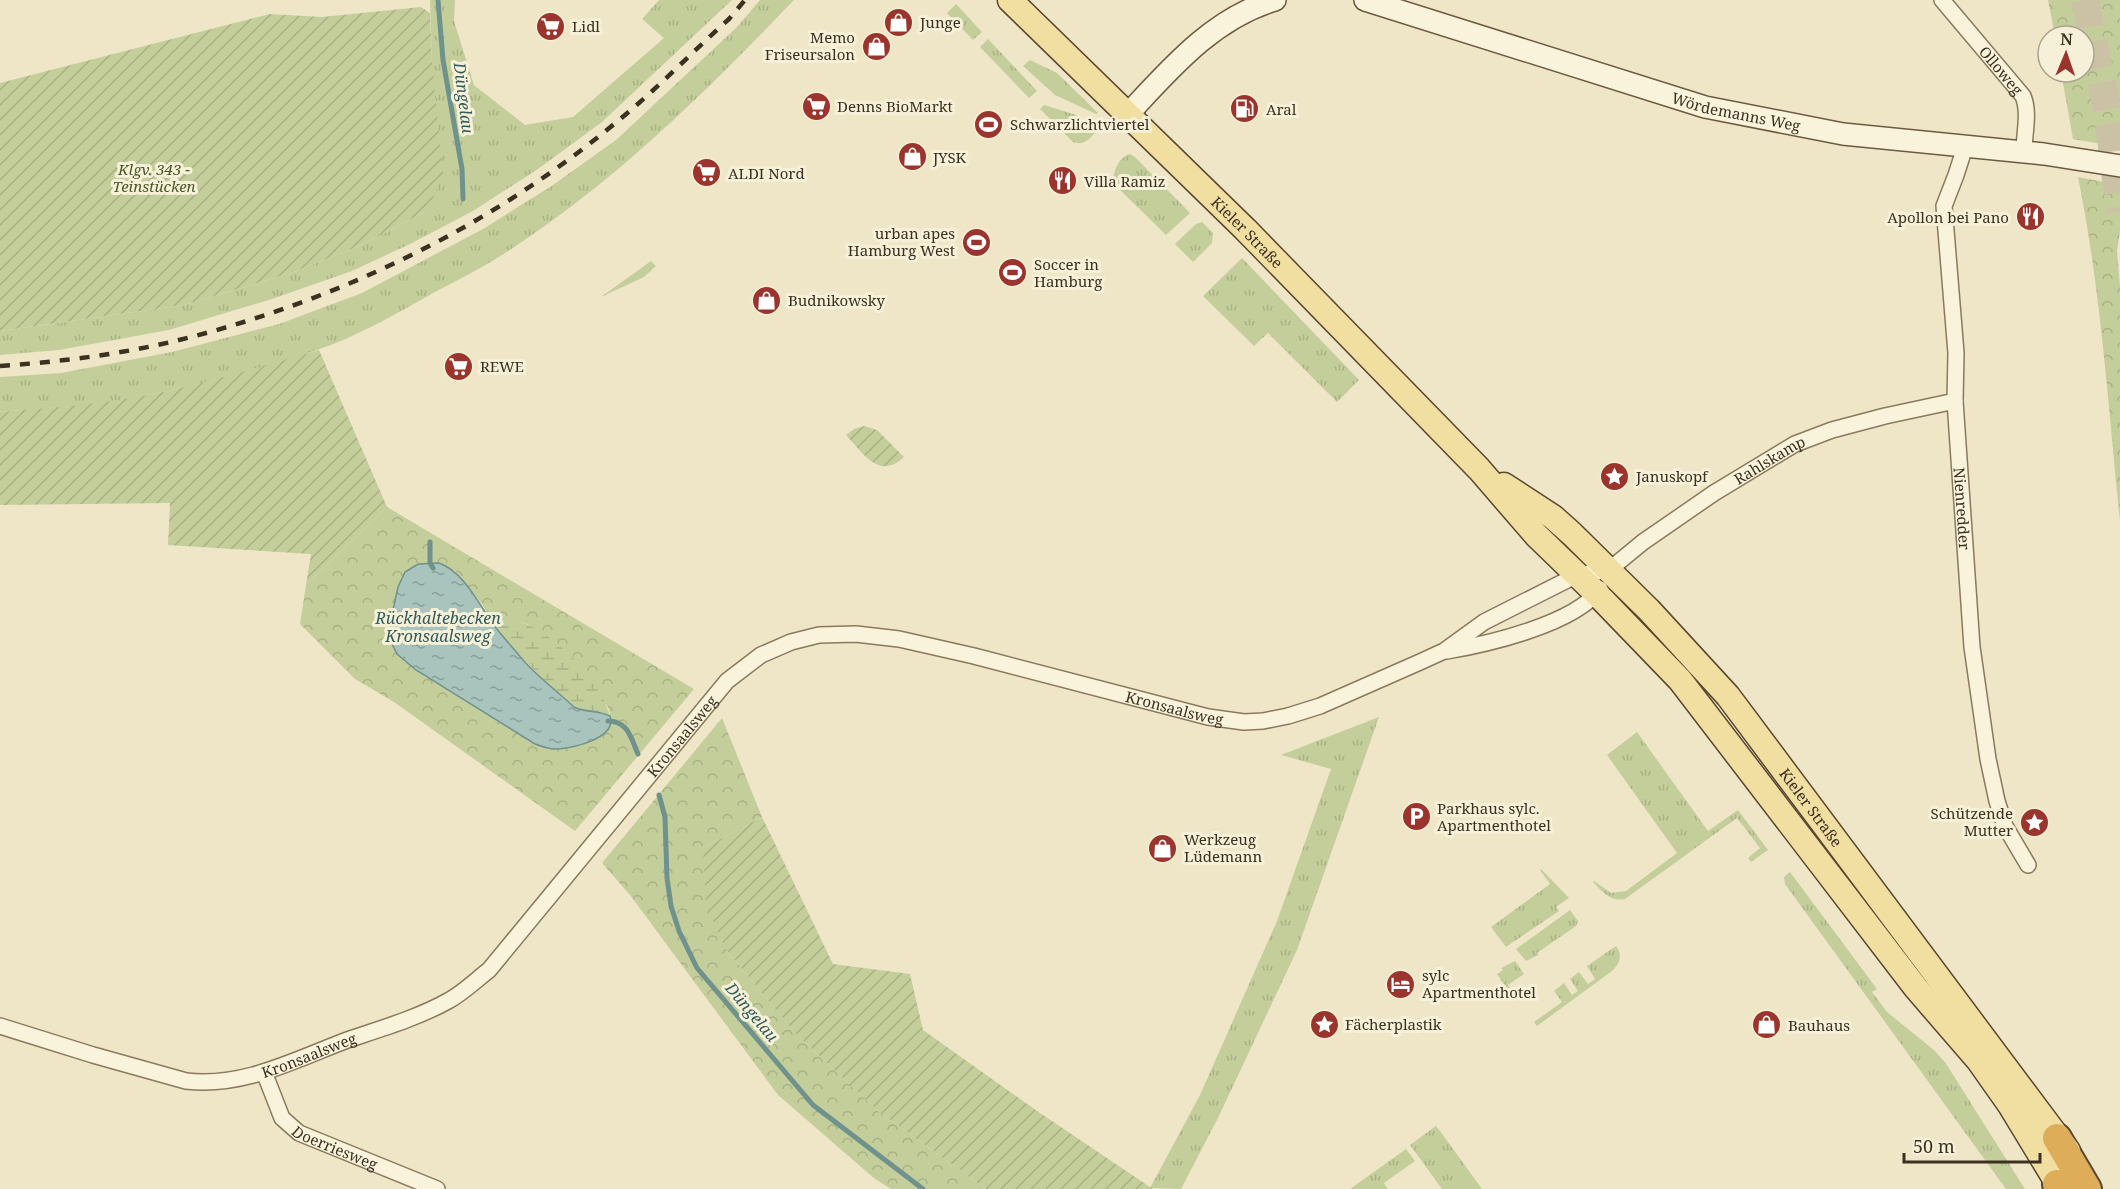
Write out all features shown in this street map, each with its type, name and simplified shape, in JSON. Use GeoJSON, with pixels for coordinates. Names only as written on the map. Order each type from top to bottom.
{"type":"FeatureCollection","features":[{"type":"Feature","properties":{"kind":"highway"},"geometry":{"type":"LineString","coordinates":[[2057,1138],[2087,1189]]}},
{"type":"Feature","properties":{"kind":"main road","name":"Kieler Straße"},"geometry":{"type":"LineString","coordinates":[[1010,0],[1245,229],[1479,469],[1536,535],[1680,680],[1916,988],[1979,1061],[2010,1105],[2059,1187]]}},
{"type":"Feature","properties":{"kind":"main road","name":"Kieler Straße"},"geometry":{"type":"LineString","coordinates":[[1479,469],[1553,517],[1609,570],[1728,696],[2057,1138],[2100,1189]]}},
{"type":"Feature","properties":{"kind":"street"},"geometry":{"type":"LineString","coordinates":[[1128,114],[1206,36],[1243,7],[1275,0]]}},
{"type":"Feature","properties":{"kind":"street","name":"Wördemanns Weg"},"geometry":{"type":"LineString","coordinates":[[1365,0],[1705,107],[1844,134],[2024,151],[2120,166]]}},
{"type":"Feature","properties":{"kind":"street","name":"Olloweg"},"geometry":{"type":"LineString","coordinates":[[1942,0],[2023,96],[2026,115],[2024,151]]}},
{"type":"Feature","properties":{"kind":"street","name":"Nienredder"},"geometry":{"type":"LineString","coordinates":[[1965,147],[1944,206],[1956,353],[1955,401],[1971,636],[1988,759],[2005,826],[2028,865]]}},
{"type":"Feature","properties":{"kind":"street","name":"Rahlskamp"},"geometry":{"type":"LineString","coordinates":[[1609,570],[1643,542],[1714,493],[1795,444],[1853,424],[1955,401]]}},
{"type":"Feature","properties":{"kind":"street","name":"Kronsaalsweg"},"geometry":{"type":"LineString","coordinates":[[0,1026],[93,1056],[186,1081],[202,1083],[228,1081],[264,1072],[416,1016],[451,1000],[489,970],[666,752],[727,681],[761,655],[791,642],[836,633],[899,639],[1208,717],[1244,722],[1263,721],[1320,706],[1444,651],[1484,622],[1577,575],[1609,570]]}},
{"type":"Feature","properties":{"kind":"street","name":"Kronsaalsweg"},"geometry":{"type":"LineString","coordinates":[[1444,651],[1489,643],[1565,616],[1597,594],[1609,570]]}},
{"type":"Feature","properties":{"kind":"street","name":"Doerriesweg"},"geometry":{"type":"LineString","coordinates":[[264,1072],[282,1118],[299,1133],[437,1189]]}},
{"type":"Feature","properties":{"kind":"green space"},"geometry":{"type":"Polygon","coordinates":[[[430,0],[455,0],[454,21],[474,85],[525,125],[573,117],[664,38],[642,19],[659,0],[732,0],[602,122],[538,169],[473,211],[410,244],[352,271],[272,299],[169,330],[59,350],[0,355],[0,331],[184,305],[291,273],[364,244],[428,210],[432,63],[430,0]]]}},
{"type":"Feature","properties":{"kind":"green space"},"geometry":{"type":"Polygon","coordinates":[[[760,0],[794,0],[691,104],[619,168],[542,228],[502,255],[391,317],[317,350],[206,382],[104,403],[0,412],[0,377],[61,373],[172,352],[279,324],[362,293],[483,229],[550,187],[616,140],[736,28],[760,0]]]}},
{"type":"Feature","properties":{"kind":"green space"},"geometry":{"type":"Polygon","coordinates":[[[2048,0],[2120,0],[2120,147],[2073,139],[2063,84],[2096,84],[2096,24],[2053,24],[2048,0]]]}},
{"type":"Feature","properties":{"kind":"green space"},"geometry":{"type":"Polygon","coordinates":[[[956,4],[982,32],[973,40],[947,13],[956,4]]]}},
{"type":"Feature","properties":{"kind":"green space","name":"Klgv. 343 - Teinstücken"},"geometry":{"type":"Polygon","coordinates":[[[421,7],[430,13],[432,63],[443,173],[428,210],[364,244],[291,273],[184,305],[0,331],[0,83],[270,14],[322,17],[421,7]]]}},
{"type":"Feature","properties":{"kind":"green space"},"geometry":{"type":"Polygon","coordinates":[[[988,39],[1037,91],[1029,98],[980,47],[988,39]]]}},
{"type":"Feature","properties":{"kind":"green space"},"geometry":{"type":"Polygon","coordinates":[[[1030,60],[1057,73],[1098,113],[1055,95],[1023,66],[1030,60]]]}},
{"type":"Feature","properties":{"kind":"green space"},"geometry":{"type":"Polygon","coordinates":[[[1044,105],[1076,115],[1096,132],[1083,142],[1073,142],[1040,109],[1044,105]]]}},
{"type":"Feature","properties":{"kind":"green space"},"geometry":{"type":"Polygon","coordinates":[[[1130,154],[1190,213],[1166,235],[1112,182],[1119,162],[1130,154]]]}},
{"type":"Feature","properties":{"kind":"green space"},"geometry":{"type":"Polygon","coordinates":[[[2078,177],[2120,185],[2120,231],[2117,251],[2120,286],[2120,521],[2093,262],[2078,177]]]}},
{"type":"Feature","properties":{"kind":"green space"},"geometry":{"type":"Polygon","coordinates":[[[1202,222],[1213,233],[1212,243],[1193,262],[1175,244],[1196,224],[1202,222]]]}},
{"type":"Feature","properties":{"kind":"green space"},"geometry":{"type":"Polygon","coordinates":[[[1242,258],[1359,380],[1337,402],[1268,333],[1254,346],[1203,296],[1242,258]]]}},
{"type":"Feature","properties":{"kind":"green space"},"geometry":{"type":"Polygon","coordinates":[[[651,261],[656,266],[644,277],[601,297],[651,261]]]}},
{"type":"Feature","properties":{"kind":"green space"},"geometry":{"type":"Polygon","coordinates":[[[319,350],[387,507],[306,585],[311,554],[168,545],[170,503],[0,505],[0,412],[86,404],[160,393],[319,350]]]}},
{"type":"Feature","properties":{"kind":"green space"},"geometry":{"type":"Polygon","coordinates":[[[864,426],[877,430],[904,457],[895,464],[887,466],[879,465],[865,456],[846,435],[864,426]]]}},
{"type":"Feature","properties":{"kind":"green space"},"geometry":{"type":"Polygon","coordinates":[[[387,507],[694,689],[575,831],[394,702],[355,679],[300,624],[306,585],[387,507]],[[418,563],[405,572],[398,587],[397,654],[416,670],[535,744],[581,746],[606,731],[612,721],[608,707],[529,625],[499,614],[482,604],[455,571],[418,563]]]}},
{"type":"Feature","properties":{"kind":"green space"},"geometry":{"type":"Polygon","coordinates":[[[482,604],[541,632],[566,651],[598,689],[610,716],[574,707],[512,647],[482,604]]]}},
{"type":"Feature","properties":{"kind":"green space"},"geometry":{"type":"Polygon","coordinates":[[[1379,717],[1297,950],[1218,1118],[1181,1189],[1150,1188],[1200,1095],[1277,921],[1331,769],[1281,755],[1379,717]]]}},
{"type":"Feature","properties":{"kind":"green space"},"geometry":{"type":"Polygon","coordinates":[[[722,718],[762,817],[703,848],[727,951],[795,1033],[879,1112],[986,1189],[891,1189],[875,1179],[778,1095],[630,895],[602,863],[722,718]]]}},
{"type":"Feature","properties":{"kind":"green space"},"geometry":{"type":"Polygon","coordinates":[[[1637,732],[1708,831],[1738,810],[1768,850],[1751,862],[1748,858],[1760,848],[1737,818],[1625,899],[1611,898],[1604,893],[1594,881],[1611,893],[1626,891],[1677,853],[1607,755],[1637,732]]]}},
{"type":"Feature","properties":{"kind":"green space"},"geometry":{"type":"Polygon","coordinates":[[[762,817],[833,964],[910,974],[923,1030],[1153,1189],[986,1189],[879,1112],[795,1033],[727,951],[706,906],[703,848],[762,817]]]}},
{"type":"Feature","properties":{"kind":"green space"},"geometry":{"type":"Polygon","coordinates":[[[1541,869],[1569,898],[1556,907],[1559,911],[1506,947],[1491,927],[1550,884],[1541,869]]]}},
{"type":"Feature","properties":{"kind":"green space"},"geometry":{"type":"Polygon","coordinates":[[[1790,872],[1877,989],[1872,992],[1887,1012],[1934,1050],[1945,1062],[2025,1189],[2006,1189],[1785,884],[1784,877],[1790,872]]]}},
{"type":"Feature","properties":{"kind":"green space"},"geometry":{"type":"Polygon","coordinates":[[[1570,910],[1578,921],[1576,926],[1537,953],[1538,955],[1526,961],[1516,949],[1570,910]]]}},
{"type":"Feature","properties":{"kind":"green space"},"geometry":{"type":"Polygon","coordinates":[[[1616,946],[1620,956],[1615,968],[1537,1026],[1534,1022],[1562,1002],[1554,991],[1564,983],[1572,995],[1578,991],[1570,979],[1579,972],[1588,984],[1595,979],[1587,966],[1616,946]]]}},
{"type":"Feature","properties":{"kind":"green space"},"geometry":{"type":"Polygon","coordinates":[[[1515,961],[1524,974],[1508,985],[1510,988],[1507,989],[1497,974],[1503,970],[1501,968],[1515,961]]]}},
{"type":"Feature","properties":{"kind":"green space"},"geometry":{"type":"Polygon","coordinates":[[[1436,1126],[1482,1189],[1442,1189],[1410,1145],[1436,1126]]]}},
{"type":"Feature","properties":{"kind":"green space"},"geometry":{"type":"Polygon","coordinates":[[[1406,1149],[1415,1161],[1384,1183],[1388,1189],[1350,1189],[1406,1149]]]}},
{"type":"Feature","properties":{"kind":"water","name":"Rückhaltebecken Kronsaalsweg"},"geometry":{"type":"Polygon","coordinates":[[[439,563],[456,573],[496,628],[541,678],[574,707],[610,716],[611,724],[607,731],[581,745],[561,749],[535,744],[416,670],[397,654],[390,640],[390,624],[398,587],[405,572],[418,564],[439,563]]]}},
{"type":"Feature","properties":{"kind":"waterway","name":"Düngelau"},"geometry":{"type":"LineString","coordinates":[[438,0],[443,60],[462,169],[463,199]]}},
{"type":"Feature","properties":{"kind":"waterway","name":"Düngelau"},"geometry":{"type":"LineString","coordinates":[[430,542],[430,563],[433,568]]}},
{"type":"Feature","properties":{"kind":"waterway","name":"Düngelau"},"geometry":{"type":"LineString","coordinates":[[608,721],[624,727],[638,754]]}},
{"type":"Feature","properties":{"kind":"waterway","name":"Düngelau"},"geometry":{"type":"LineString","coordinates":[[659,795],[665,817],[667,878],[671,906],[679,931],[697,968],[813,1105],[923,1189]]}},
{"type":"Feature","properties":{"kind":"tunnel"},"geometry":{"type":"LineString","coordinates":[[2085,0],[2108,114],[2120,212]]}},
{"type":"Feature","properties":{"kind":"railway"},"geometry":{"type":"LineString","coordinates":[[0,366],[129,351],[171,342],[288,307],[402,260],[456,232],[560,166],[639,103],[729,19],[745,0]]}},
{"type":"Feature","properties":{"kind":"place","name":"Junge"},"geometry":{"type":"Point","coordinates":[899,22]}},
{"type":"Feature","properties":{"kind":"place","name":"Lidl"},"geometry":{"type":"Point","coordinates":[551,26]}},
{"type":"Feature","properties":{"kind":"place","name":"Memo Friseursalon"},"geometry":{"type":"Point","coordinates":[876,46]}},
{"type":"Feature","properties":{"kind":"place","name":"Denns BioMarkt"},"geometry":{"type":"Point","coordinates":[816,106]}},
{"type":"Feature","properties":{"kind":"place","name":"Aral"},"geometry":{"type":"Point","coordinates":[1245,109]}},
{"type":"Feature","properties":{"kind":"place","name":"Schwarzlichtviertel"},"geometry":{"type":"Point","coordinates":[989,124]}},
{"type":"Feature","properties":{"kind":"place","name":"JYSK"},"geometry":{"type":"Point","coordinates":[912,157]}},
{"type":"Feature","properties":{"kind":"place","name":"ALDI Nord"},"geometry":{"type":"Point","coordinates":[707,173]}},
{"type":"Feature","properties":{"kind":"place","name":"Villa Ramiz"},"geometry":{"type":"Point","coordinates":[1063,181]}},
{"type":"Feature","properties":{"kind":"place","name":"Apollon bei Pano"},"geometry":{"type":"Point","coordinates":[2030,217]}},
{"type":"Feature","properties":{"kind":"place","name":"urban apes Hamburg West"},"geometry":{"type":"Point","coordinates":[976,242]}},
{"type":"Feature","properties":{"kind":"place","name":"Soccer in Hamburg"},"geometry":{"type":"Point","coordinates":[1013,273]}},
{"type":"Feature","properties":{"kind":"place","name":"Budnikowsky"},"geometry":{"type":"Point","coordinates":[767,300]}},
{"type":"Feature","properties":{"kind":"place","name":"REWE"},"geometry":{"type":"Point","coordinates":[459,366]}},
{"type":"Feature","properties":{"kind":"place","name":"Januskopf"},"geometry":{"type":"Point","coordinates":[1615,476]}},
{"type":"Feature","properties":{"kind":"place","name":"Parkhaus sylc. Apartmenthotel"},"geometry":{"type":"Point","coordinates":[1416,817]}},
{"type":"Feature","properties":{"kind":"place","name":"Schützende Mutter"},"geometry":{"type":"Point","coordinates":[2034,822]}},
{"type":"Feature","properties":{"kind":"place","name":"Werkzeug Lüdemann"},"geometry":{"type":"Point","coordinates":[1163,848]}},
{"type":"Feature","properties":{"kind":"place","name":"sylc Apartmenthotel"},"geometry":{"type":"Point","coordinates":[1401,984]}},
{"type":"Feature","properties":{"kind":"place","name":"Fächerplastik"},"geometry":{"type":"Point","coordinates":[1324,1024]}},
{"type":"Feature","properties":{"kind":"place","name":"Bauhaus"},"geometry":{"type":"Point","coordinates":[1767,1025]}}]}
